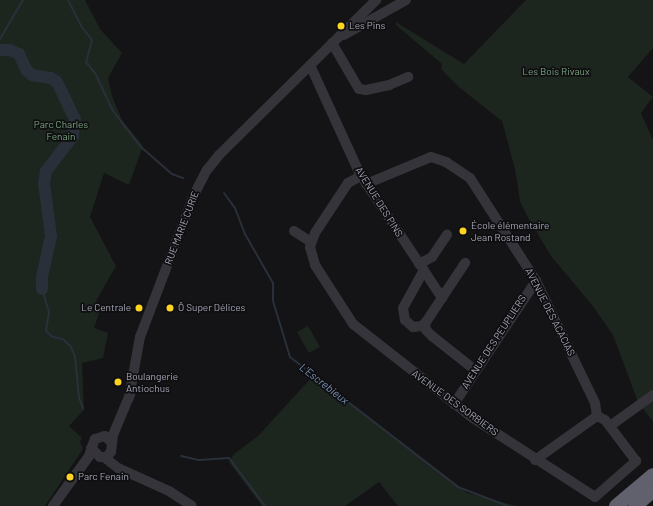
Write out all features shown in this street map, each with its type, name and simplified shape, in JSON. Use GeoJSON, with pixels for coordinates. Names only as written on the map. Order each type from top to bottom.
{"type":"FeatureCollection","features":[{"type":"Feature","properties":{"kind":"highway"},"geometry":{"type":"LineString","coordinates":[[616,506],[653,475]]}},
{"type":"Feature","properties":{"kind":"highway"},"geometry":{"type":"LineString","coordinates":[[635,506],[653,491]]}},
{"type":"Feature","properties":{"kind":"street","name":"RUE MARIE CURIE"},"geometry":{"type":"LineString","coordinates":[[112,446],[119,422],[129,398],[140,337],[200,183],[218,155],[376,0]]}},
{"type":"Feature","properties":{"kind":"street"},"geometry":{"type":"LineString","coordinates":[[406,0],[370,22],[335,40],[359,89],[370,90],[408,77]]}},
{"type":"Feature","properties":{"kind":"street","name":"AVENUE DES PINS"},"geometry":{"type":"LineString","coordinates":[[310,65],[364,180],[435,288]]}},
{"type":"Feature","properties":{"kind":"street","name":"AVENUE DES ACACIAS"},"geometry":{"type":"LineString","coordinates":[[364,180],[428,158],[438,158],[472,180],[536,281],[595,403],[597,416]]}},
{"type":"Feature","properties":{"kind":"street"},"geometry":{"type":"LineString","coordinates":[[294,231],[311,242],[348,183],[364,180]]}},
{"type":"Feature","properties":{"kind":"street"},"geometry":{"type":"LineString","coordinates":[[448,235],[432,257],[422,267],[416,287],[404,305],[402,315],[410,325],[419,327],[425,324],[465,263]]}},
{"type":"Feature","properties":{"kind":"street","name":"AVENUE DES SORBIERS"},"geometry":{"type":"LineString","coordinates":[[311,242],[310,251],[315,265],[349,320],[454,404],[535,460],[595,497],[636,461],[610,426]]}},
{"type":"Feature","properties":{"kind":"street","name":"AVENUE DES PEUPLIERS"},"geometry":{"type":"LineString","coordinates":[[454,404],[536,281]]}},
{"type":"Feature","properties":{"kind":"street"},"geometry":{"type":"LineString","coordinates":[[416,287],[435,288],[442,298]]}},
{"type":"Feature","properties":{"kind":"street"},"geometry":{"type":"LineString","coordinates":[[425,324],[426,330],[432,336],[476,370]]}},
{"type":"Feature","properties":{"kind":"street"},"geometry":{"type":"LineString","coordinates":[[535,460],[597,416],[602,418],[610,426],[653,395]]}},
{"type":"Feature","properties":{"kind":"street","name":"RUE MARIE CURIE"},"geometry":{"type":"LineString","coordinates":[[103,436],[119,422]]}},
{"type":"Feature","properties":{"kind":"street"},"geometry":{"type":"LineString","coordinates":[[53,506],[89,456],[95,439],[103,436],[112,446],[115,460],[123,470]]}},
{"type":"Feature","properties":{"kind":"street"},"geometry":{"type":"LineString","coordinates":[[60,506],[89,464],[103,457],[112,446]]}},
{"type":"Feature","properties":{"kind":"street"},"geometry":{"type":"LineString","coordinates":[[91,448],[95,455],[103,457],[123,470],[169,491],[192,506]]}},
{"type":"Feature","properties":{"kind":"green space","name":"Parc Charles Fenain"},"geometry":{"type":"Polygon","coordinates":[[[0,0],[85,0],[100,29],[122,53],[108,78],[112,96],[122,120],[143,146],[129,185],[104,173],[90,217],[116,266],[96,301],[102,305],[94,328],[108,333],[103,358],[82,363],[84,410],[69,426],[82,438],[80,441],[83,449],[45,506],[0,506],[0,0]]]}},
{"type":"Feature","properties":{"kind":"green space","name":"Les Bois Rivaux"},"geometry":{"type":"Polygon","coordinates":[[[526,0],[653,0],[653,48],[628,77],[653,97],[641,113],[653,140],[653,422],[638,402],[613,335],[592,305],[551,256],[527,216],[520,201],[515,169],[502,121],[460,88],[441,69],[442,64],[396,25],[396,22],[464,64],[526,0]]]}},
{"type":"Feature","properties":{"kind":"green space"},"geometry":{"type":"Polygon","coordinates":[[[308,326],[320,347],[309,353],[297,332],[308,326]]]}},
{"type":"Feature","properties":{"kind":"green space"},"geometry":{"type":"Polygon","coordinates":[[[313,376],[467,493],[517,506],[398,506],[379,482],[345,506],[262,506],[229,462],[234,454],[258,436],[313,376]]]}},
{"type":"Feature","properties":{"kind":"waterway","name":"L'Escrebieux"},"geometry":{"type":"LineString","coordinates":[[0,39],[23,0]]}},
{"type":"Feature","properties":{"kind":"waterway","name":"L'Escrebieux"},"geometry":{"type":"LineString","coordinates":[[68,0],[81,26],[92,40],[86,62],[95,73],[113,111],[141,147],[172,174],[183,178]]}},
{"type":"Feature","properties":{"kind":"waterway","name":"L'Escrebieux"},"geometry":{"type":"LineString","coordinates":[[0,50],[10,50],[19,54],[27,71],[32,75],[51,78],[57,82],[75,119],[73,136],[46,171],[44,183],[51,236],[42,277],[42,289]]}},
{"type":"Feature","properties":{"kind":"waterway","name":"L'Escrebieux"},"geometry":{"type":"LineString","coordinates":[[224,193],[235,208],[245,234],[273,283],[273,301],[290,357],[458,487],[508,506]]}},
{"type":"Feature","properties":{"kind":"waterway","name":"L'Escrebieux"},"geometry":{"type":"LineString","coordinates":[[42,289],[49,312],[46,331],[53,337],[63,339],[71,347],[75,357],[79,398],[83,408]]}},
{"type":"Feature","properties":{"kind":"waterway","name":"L'Escrebieux"},"geometry":{"type":"LineString","coordinates":[[181,456],[199,460],[229,458],[265,506]]}},
{"type":"Feature","properties":{"kind":"place","name":"Les Pins"},"geometry":{"type":"Point","coordinates":[341,26]}},
{"type":"Feature","properties":{"kind":"place","name":"École élémentaire Jean Rostand"},"geometry":{"type":"Point","coordinates":[463,231]}},
{"type":"Feature","properties":{"kind":"place","name":"Le Centrale"},"geometry":{"type":"Point","coordinates":[139,308]}},
{"type":"Feature","properties":{"kind":"place","name":"Ô Super Délices"},"geometry":{"type":"Point","coordinates":[170,308]}},
{"type":"Feature","properties":{"kind":"place","name":"Boulangerie Antiochus"},"geometry":{"type":"Point","coordinates":[118,382]}},
{"type":"Feature","properties":{"kind":"place","name":"Parc Fenain"},"geometry":{"type":"Point","coordinates":[70,477]}}]}
